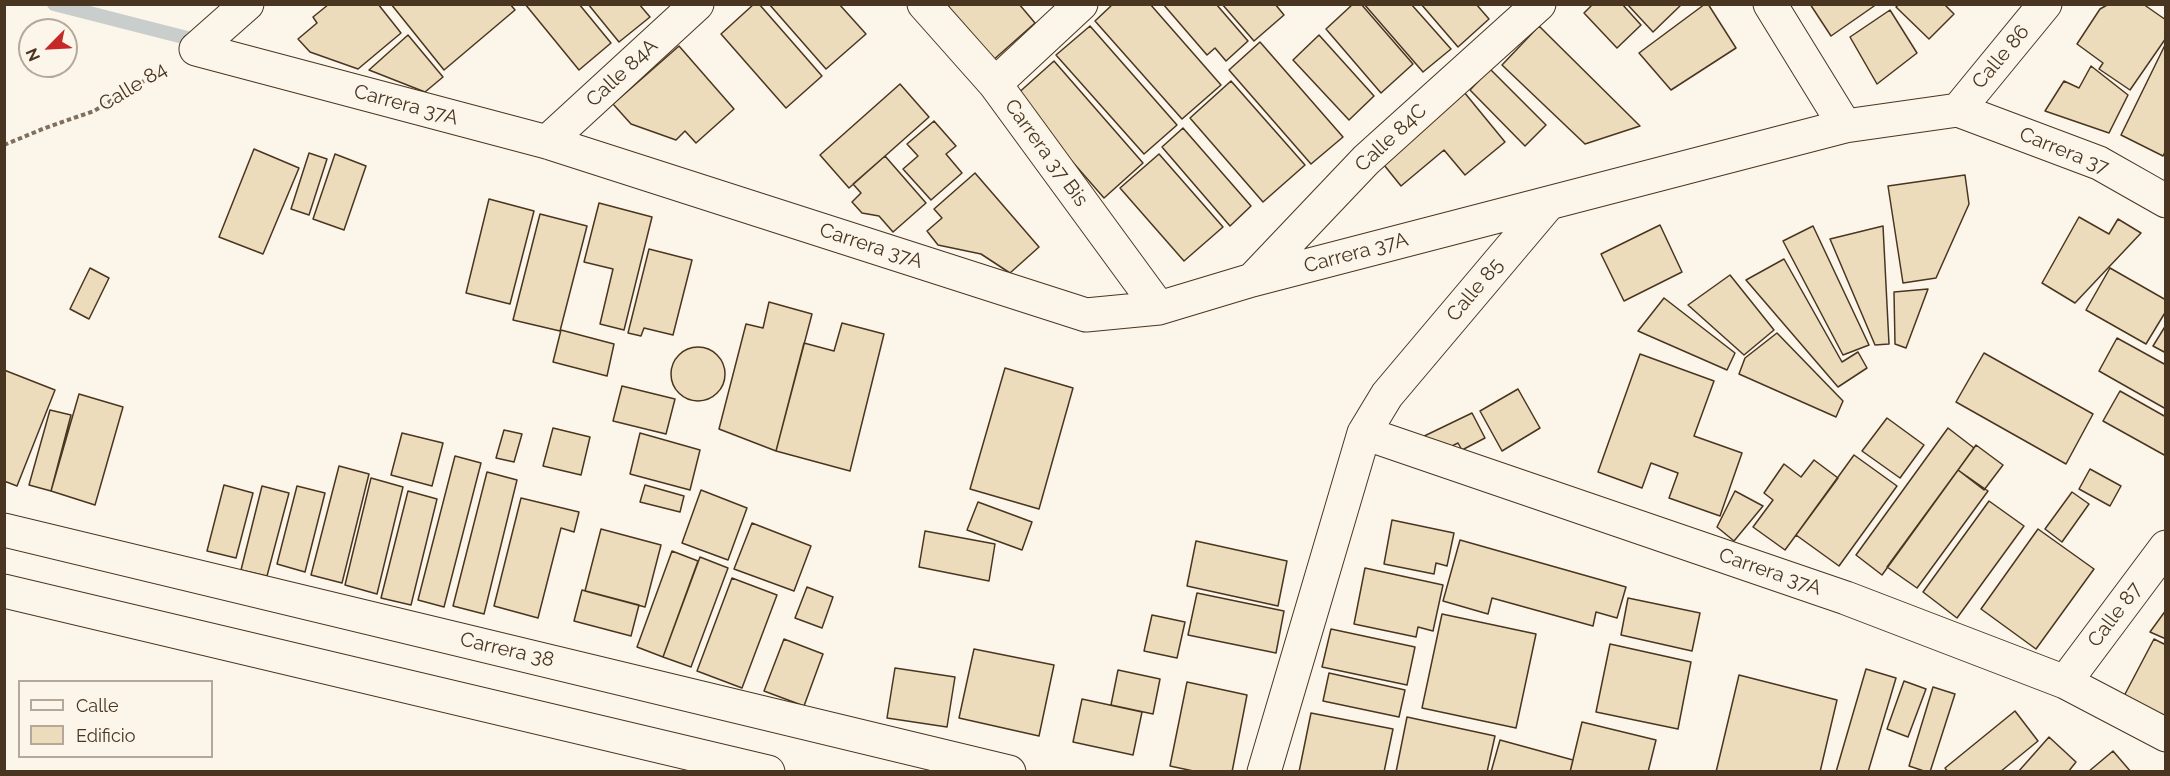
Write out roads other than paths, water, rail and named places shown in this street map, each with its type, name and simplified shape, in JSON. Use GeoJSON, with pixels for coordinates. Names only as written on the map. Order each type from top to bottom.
{"type":"FeatureCollection","features":[{"type":"Feature","properties":{"kind":"street","name":"Carrera 37A"},"geometry":{"type":"LineString","coordinates":[[247,4],[196,49],[547,142],[1086,315],[1160,308],[1252,280],[1549,203]]}},
{"type":"Feature","properties":{"kind":"street","name":"Calle 84A"},"geometry":{"type":"LineString","coordinates":[[547,142],[697,4]]}},
{"type":"Feature","properties":{"kind":"street","name":"Carrera 37 Bis"},"geometry":{"type":"LineString","coordinates":[[924,4],[995,84],[1160,308]]}},
{"type":"Feature","properties":{"kind":"street"},"geometry":{"type":"LineString","coordinates":[[995,84],[1081,4]]}},
{"type":"Feature","properties":{"kind":"street","name":"Calle 84C"},"geometry":{"type":"LineString","coordinates":[[1252,280],[1366,160],[1539,4]]}},
{"type":"Feature","properties":{"kind":"street"},"geometry":{"type":"LineString","coordinates":[[1770,4],[1845,126]]}},
{"type":"Feature","properties":{"kind":"street","name":"Calle 86"},"geometry":{"type":"LineString","coordinates":[[1958,110],[2045,4]]}},
{"type":"Feature","properties":{"kind":"street"},"geometry":{"type":"LineString","coordinates":[[1549,203],[1845,126],[1958,110]]}},
{"type":"Feature","properties":{"kind":"street","name":"Carrera 37"},"geometry":{"type":"LineString","coordinates":[[1958,110],[2099,163],[2166,201]]}},
{"type":"Feature","properties":{"kind":"street","name":"Calle 85"},"geometry":{"type":"LineString","coordinates":[[1264,771],[1364,433],[1387,395],[1549,203]]}},
{"type":"Feature","properties":{"kind":"street","name":"Carrera 37A"},"geometry":{"type":"LineString","coordinates":[[1364,433],[1845,598],[2065,682],[2166,735]]}},
{"type":"Feature","properties":{"kind":"street","name":"Carrera 38"},"geometry":{"type":"LineString","coordinates":[[4,530],[1009,771]]}},
{"type":"Feature","properties":{"kind":"street","name":"Calle 87"},"geometry":{"type":"LineString","coordinates":[[2065,682],[2166,547]]}},
{"type":"Feature","properties":{"kind":"street"},"geometry":{"type":"LineString","coordinates":[[4,591],[768,771]]}},
{"type":"Feature","properties":{"kind":"waterway"},"geometry":{"type":"LineString","coordinates":[[54,4],[195,40]]}}]}
